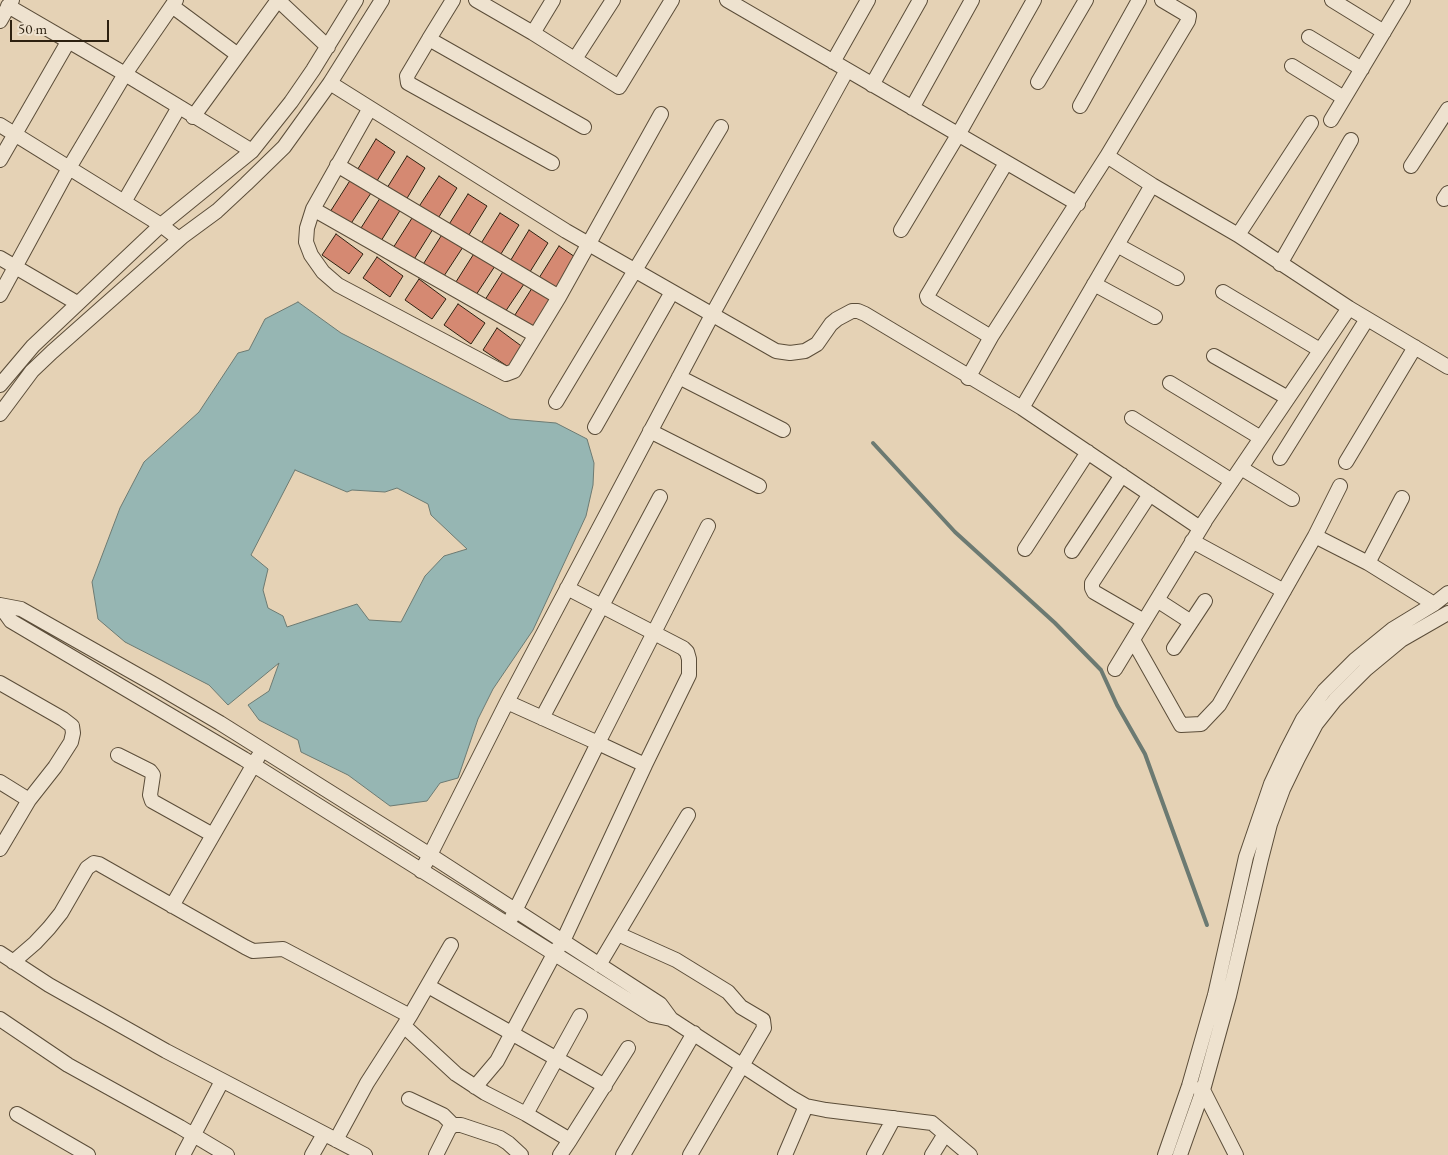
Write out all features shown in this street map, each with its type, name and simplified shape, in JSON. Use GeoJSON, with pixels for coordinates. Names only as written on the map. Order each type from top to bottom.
{"type":"FeatureCollection","features":[{"type":"Feature","properties":{"kind":"street"},"geometry":{"type":"LineString","coordinates":[[194,116],[278,0],[328,47]]}},
{"type":"Feature","properties":{"kind":"street"},"geometry":{"type":"LineString","coordinates":[[0,384],[33,346],[161,225],[252,152],[291,102],[328,47],[356,0]]}},
{"type":"Feature","properties":{"kind":"street"},"geometry":{"type":"LineString","coordinates":[[0,414],[32,371],[52,352],[179,239],[217,211],[284,147],[330,83],[382,0]]}},
{"type":"Feature","properties":{"kind":"street"},"geometry":{"type":"LineString","coordinates":[[453,0],[407,76],[408,83],[552,163]]}},
{"type":"Feature","properties":{"kind":"street"},"geometry":{"type":"LineString","coordinates":[[476,0],[533,33],[618,87],[672,0]]}},
{"type":"Feature","properties":{"kind":"street"},"geometry":{"type":"LineString","coordinates":[[533,33],[553,0]]}},
{"type":"Feature","properties":{"kind":"street"},"geometry":{"type":"LineString","coordinates":[[575,59],[613,0]]}},
{"type":"Feature","properties":{"kind":"street"},"geometry":{"type":"LineString","coordinates":[[727,0],[1078,204]]}},
{"type":"Feature","properties":{"kind":"street"},"geometry":{"type":"LineString","coordinates":[[833,62],[868,0]]}},
{"type":"Feature","properties":{"kind":"street"},"geometry":{"type":"LineString","coordinates":[[872,85],[920,0]]}},
{"type":"Feature","properties":{"kind":"street"},"geometry":{"type":"LineString","coordinates":[[912,108],[972,0]]}},
{"type":"Feature","properties":{"kind":"street"},"geometry":{"type":"LineString","coordinates":[[901,230],[958,135],[1034,0]]}},
{"type":"Feature","properties":{"kind":"street"},"geometry":{"type":"LineString","coordinates":[[1038,82],[1086,0]]}},
{"type":"Feature","properties":{"kind":"street"},"geometry":{"type":"LineString","coordinates":[[1080,106],[1139,0]]}},
{"type":"Feature","properties":{"kind":"street"},"geometry":{"type":"LineString","coordinates":[[968,378],[991,338],[1078,204],[1188,21],[1189,16],[1162,0]]}},
{"type":"Feature","properties":{"kind":"street"},"geometry":{"type":"LineString","coordinates":[[1332,0],[1384,32]]}},
{"type":"Feature","properties":{"kind":"street"},"geometry":{"type":"LineString","coordinates":[[1331,120],[1403,0]]}},
{"type":"Feature","properties":{"kind":"street"},"geometry":{"type":"LineString","coordinates":[[0,21],[10,3],[68,42],[125,74],[252,152]]}},
{"type":"Feature","properties":{"kind":"street"},"geometry":{"type":"LineString","coordinates":[[0,295],[69,168],[125,74],[174,3],[238,55]]}},
{"type":"Feature","properties":{"kind":"street"},"geometry":{"type":"LineString","coordinates":[[1309,37],[1362,69]]}},
{"type":"Feature","properties":{"kind":"street"},"geometry":{"type":"LineString","coordinates":[[429,40],[584,127]]}},
{"type":"Feature","properties":{"kind":"street"},"geometry":{"type":"LineString","coordinates":[[0,160],[68,42]]}},
{"type":"Feature","properties":{"kind":"street"},"geometry":{"type":"LineString","coordinates":[[1292,66],[1344,98]]}},
{"type":"Feature","properties":{"kind":"street"},"geometry":{"type":"LineString","coordinates":[[421,870],[650,431],[848,70]]}},
{"type":"Feature","properties":{"kind":"street"},"geometry":{"type":"LineString","coordinates":[[330,83],[589,244],[776,351],[790,354],[805,351],[817,344],[836,319],[852,311],[858,311],[968,378],[1022,408],[1200,528],[1205,521]]}},
{"type":"Feature","properties":{"kind":"street"},"geometry":{"type":"LineString","coordinates":[[124,202],[179,107]]}},
{"type":"Feature","properties":{"kind":"street"},"geometry":{"type":"LineString","coordinates":[[370,108],[313,209],[307,228],[306,242],[312,255],[323,272],[338,284],[506,374],[514,371],[559,297],[661,114]]}},
{"type":"Feature","properties":{"kind":"street"},"geometry":{"type":"LineString","coordinates":[[1411,166],[1448,108]]}},
{"type":"Feature","properties":{"kind":"street"},"geometry":{"type":"LineString","coordinates":[[1238,235],[1311,123]]}},
{"type":"Feature","properties":{"kind":"street"},"geometry":{"type":"LineString","coordinates":[[0,125],[161,225],[179,239]]}},
{"type":"Feature","properties":{"kind":"street"},"geometry":{"type":"LineString","coordinates":[[556,402],[721,127]]}},
{"type":"Feature","properties":{"kind":"street"},"geometry":{"type":"LineString","coordinates":[[1280,264],[1351,140]]}},
{"type":"Feature","properties":{"kind":"street"},"geometry":{"type":"LineString","coordinates":[[1107,156],[1152,185],[1238,235],[1349,308],[1447,364]]}},
{"type":"Feature","properties":{"kind":"street"},"geometry":{"type":"LineString","coordinates":[[991,338],[928,299],[927,296],[1006,163]]}},
{"type":"Feature","properties":{"kind":"street"},"geometry":{"type":"LineString","coordinates":[[337,165],[559,297]]}},
{"type":"Feature","properties":{"kind":"street"},"geometry":{"type":"LineString","coordinates":[[1022,408],[1152,185]]}},
{"type":"Feature","properties":{"kind":"street"},"geometry":{"type":"LineString","coordinates":[[313,209],[535,335]]}},
{"type":"Feature","properties":{"kind":"street"},"geometry":{"type":"LineString","coordinates":[[1117,245],[1177,278]]}},
{"type":"Feature","properties":{"kind":"street"},"geometry":{"type":"LineString","coordinates":[[0,258],[77,303]]}},
{"type":"Feature","properties":{"kind":"street"},"geometry":{"type":"LineString","coordinates":[[1094,284],[1155,317]]}},
{"type":"Feature","properties":{"kind":"street"},"geometry":{"type":"LineString","coordinates":[[595,427],[672,292]]}},
{"type":"Feature","properties":{"kind":"street"},"geometry":{"type":"LineString","coordinates":[[1222,292],[1320,350]]}},
{"type":"Feature","properties":{"kind":"street"},"geometry":{"type":"LineString","coordinates":[[1115,669],[1205,521],[1349,308]]}},
{"type":"Feature","properties":{"kind":"street"},"geometry":{"type":"LineString","coordinates":[[1280,458],[1367,319]]}},
{"type":"Feature","properties":{"kind":"street"},"geometry":{"type":"LineString","coordinates":[[1346,462],[1415,347]]}},
{"type":"Feature","properties":{"kind":"street"},"geometry":{"type":"LineString","coordinates":[[1214,356],[1288,398]]}},
{"type":"Feature","properties":{"kind":"street"},"geometry":{"type":"LineString","coordinates":[[679,378],[783,430]]}},
{"type":"Feature","properties":{"kind":"street"},"geometry":{"type":"LineString","coordinates":[[1170,383],[1261,438]]}},
{"type":"Feature","properties":{"kind":"street"},"geometry":{"type":"LineString","coordinates":[[1132,418],[1232,480]]}},
{"type":"Feature","properties":{"kind":"street"},"geometry":{"type":"LineString","coordinates":[[650,431],[759,486]]}},
{"type":"Feature","properties":{"kind":"street"},"geometry":{"type":"LineString","coordinates":[[1025,549],[1088,452]]}},
{"type":"Feature","properties":{"kind":"street"},"geometry":{"type":"LineString","coordinates":[[1241,468],[1292,499]]}},
{"type":"Feature","properties":{"kind":"street"},"geometry":{"type":"LineString","coordinates":[[1072,551],[1122,476]]}},
{"type":"Feature","properties":{"kind":"street"},"geometry":{"type":"LineString","coordinates":[[1132,640],[1181,725],[1201,724],[1220,705],[1315,536],[1340,486]]}},
{"type":"Feature","properties":{"kind":"street"},"geometry":{"type":"LineString","coordinates":[[1144,621],[1094,592],[1092,583],[1150,494]]}},
{"type":"Feature","properties":{"kind":"street"},"geometry":{"type":"LineString","coordinates":[[542,718],[660,497]]}},
{"type":"Feature","properties":{"kind":"street"},"geometry":{"type":"LineString","coordinates":[[1368,564],[1402,498]]}},
{"type":"Feature","properties":{"kind":"street"},"geometry":{"type":"LineString","coordinates":[[507,925],[708,526]]}},
{"type":"Feature","properties":{"kind":"street"},"geometry":{"type":"LineString","coordinates":[[1315,536],[1368,564],[1434,604]]}},
{"type":"Feature","properties":{"kind":"street"},"geometry":{"type":"LineString","coordinates":[[1192,542],[1284,591]]}},
{"type":"Feature","properties":{"kind":"street"},"geometry":{"type":"LineString","coordinates":[[475,1087],[497,1061],[554,954],[563,941],[689,675],[690,668],[687,652],[683,648],[567,588]]}},
{"type":"Feature","properties":{"kind":"street"},"geometry":{"type":"LineString","coordinates":[[1165,1155],[1189,1086],[1215,995],[1246,857],[1271,784],[1287,750],[1303,719],[1324,691],[1355,660],[1393,629],[1434,604],[1448,593]]}},
{"type":"Feature","properties":{"kind":"street"},"geometry":{"type":"LineString","coordinates":[[1157,600],[1191,622]]}},
{"type":"Feature","properties":{"kind":"street"},"geometry":{"type":"LineString","coordinates":[[1174,648],[1205,601]]}},
{"type":"Feature","properties":{"kind":"street"},"geometry":{"type":"LineString","coordinates":[[0,605],[21,609],[157,686],[262,750],[430,855],[660,1004],[671,1019]]}},
{"type":"Feature","properties":{"kind":"street"},"geometry":{"type":"LineString","coordinates":[[0,605],[12,621],[254,765],[652,1016],[671,1019],[694,1033],[806,1106],[932,1123],[970,1155]]}},
{"type":"Feature","properties":{"kind":"street"},"geometry":{"type":"LineString","coordinates":[[1180,1155],[1203,1090],[1229,996],[1270,824],[1283,789],[1298,758],[1316,724],[1335,700],[1366,669],[1401,640],[1448,613]]}},
{"type":"Feature","properties":{"kind":"street"},"geometry":{"type":"LineString","coordinates":[[0,683],[72,726],[73,733],[71,742],[55,767],[29,800],[1,844]]}},
{"type":"Feature","properties":{"kind":"street"},"geometry":{"type":"LineString","coordinates":[[507,702],[645,766]]}},
{"type":"Feature","properties":{"kind":"street"},"geometry":{"type":"LineString","coordinates":[[172,906],[262,750]]}},
{"type":"Feature","properties":{"kind":"street"},"geometry":{"type":"LineString","coordinates":[[118,755],[150,771],[153,775],[150,796],[152,801],[213,835]]}},
{"type":"Feature","properties":{"kind":"street"},"geometry":{"type":"LineString","coordinates":[[0,782],[29,800]]}},
{"type":"Feature","properties":{"kind":"street"},"geometry":{"type":"LineString","coordinates":[[599,965],[688,815]]}},
{"type":"Feature","properties":{"kind":"street"},"geometry":{"type":"LineString","coordinates":[[14,962],[35,943],[61,913],[87,868],[94,863],[99,864],[253,951],[283,949],[295,955],[407,1021],[456,1074],[475,1087],[570,1140]]}},
{"type":"Feature","properties":{"kind":"street"},"geometry":{"type":"LineString","coordinates":[[618,934],[676,960],[728,992],[746,1010],[763,1020],[764,1028],[690,1155]]}},
{"type":"Feature","properties":{"kind":"street"},"geometry":{"type":"LineString","coordinates":[[312,1155],[330,1137],[367,1083],[407,1021],[451,945]]}},
{"type":"Feature","properties":{"kind":"street"},"geometry":{"type":"LineString","coordinates":[[0,953],[49,985],[166,1051],[365,1155]]}},
{"type":"Feature","properties":{"kind":"street"},"geometry":{"type":"LineString","coordinates":[[428,986],[605,1086]]}},
{"type":"Feature","properties":{"kind":"street"},"geometry":{"type":"LineString","coordinates":[[526,1114],[580,1016]]}},
{"type":"Feature","properties":{"kind":"street"},"geometry":{"type":"LineString","coordinates":[[0,1019],[68,1065],[227,1155]]}},
{"type":"Feature","properties":{"kind":"street"},"geometry":{"type":"LineString","coordinates":[[623,1155],[694,1033]]}},
{"type":"Feature","properties":{"kind":"street"},"geometry":{"type":"LineString","coordinates":[[560,1155],[628,1048]]}},
{"type":"Feature","properties":{"kind":"street"},"geometry":{"type":"LineString","coordinates":[[183,1155],[222,1081]]}},
{"type":"Feature","properties":{"kind":"street"},"geometry":{"type":"LineString","coordinates":[[1189,1086],[1203,1090],[1236,1155]]}},
{"type":"Feature","properties":{"kind":"street"},"geometry":{"type":"LineString","coordinates":[[409,1099],[437,1112],[447,1118],[453,1125]]}},
{"type":"Feature","properties":{"kind":"street"},"geometry":{"type":"LineString","coordinates":[[784,1155],[806,1106]]}},
{"type":"Feature","properties":{"kind":"street"},"geometry":{"type":"LineString","coordinates":[[17,1114],[88,1155]]}},
{"type":"Feature","properties":{"kind":"street"},"geometry":{"type":"LineString","coordinates":[[874,1155],[894,1118]]}},
{"type":"Feature","properties":{"kind":"street"},"geometry":{"type":"LineString","coordinates":[[436,1155],[449,1129],[453,1125],[461,1125],[500,1138],[521,1155]]}},
{"type":"Feature","properties":{"kind":"street"},"geometry":{"type":"LineString","coordinates":[[932,1155],[944,1134]]}},
{"type":"Feature","properties":{"kind":"water"},"geometry":{"type":"Polygon","coordinates":[[[298,302],[341,333],[510,419],[556,423],[587,439],[594,463],[593,485],[586,516],[533,630],[493,689],[478,719],[458,778],[440,783],[427,801],[390,806],[348,775],[301,752],[298,740],[259,720],[248,705],[269,691],[279,663],[228,705],[209,685],[125,642],[98,619],[92,582],[120,508],[144,462],[199,412],[238,353],[249,350],[265,319],[298,302]],[[295,470],[251,555],[268,569],[263,590],[268,608],[283,616],[287,627],[357,604],[369,620],[401,622],[425,576],[444,556],[467,549],[431,515],[428,504],[397,488],[385,492],[352,490],[347,492],[295,470]]]}},
{"type":"Feature","properties":{"kind":"building"},"geometry":{"type":"Polygon","coordinates":[[[376,139],[395,152],[375,184],[356,172],[376,139]]]}},
{"type":"Feature","properties":{"kind":"building"},"geometry":{"type":"Polygon","coordinates":[[[407,156],[425,168],[406,200],[387,188],[407,156]]]}},
{"type":"Feature","properties":{"kind":"building"},"geometry":{"type":"Polygon","coordinates":[[[439,176],[457,188],[437,220],[418,208],[439,176]]]}},
{"type":"Feature","properties":{"kind":"building"},"geometry":{"type":"Polygon","coordinates":[[[351,179],[371,193],[350,225],[330,212],[351,179]]]}},
{"type":"Feature","properties":{"kind":"building"},"geometry":{"type":"Polygon","coordinates":[[[468,194],[487,206],[467,238],[448,226],[468,194]]]}},
{"type":"Feature","properties":{"kind":"building"},"geometry":{"type":"Polygon","coordinates":[[[382,195],[401,209],[381,241],[361,228],[382,195]]]}},
{"type":"Feature","properties":{"kind":"building"},"geometry":{"type":"Polygon","coordinates":[[[500,213],[519,225],[499,257],[480,245],[500,213]]]}},
{"type":"Feature","properties":{"kind":"building"},"geometry":{"type":"Polygon","coordinates":[[[414,215],[433,229],[413,261],[393,248],[414,215]]]}},
{"type":"Feature","properties":{"kind":"building"},"geometry":{"type":"Polygon","coordinates":[[[529,230],[548,243],[528,275],[509,263],[529,230]]]}},
{"type":"Feature","properties":{"kind":"building"},"geometry":{"type":"Polygon","coordinates":[[[443,233],[463,247],[442,279],[422,266],[443,233]]]}},
{"type":"Feature","properties":{"kind":"building"},"geometry":{"type":"Polygon","coordinates":[[[336,234],[363,254],[349,274],[322,255],[336,234]]]}},
{"type":"Feature","properties":{"kind":"building"},"geometry":{"type":"Polygon","coordinates":[[[559,246],[578,259],[558,291],[539,278],[559,246]]]}},
{"type":"Feature","properties":{"kind":"building"},"geometry":{"type":"Polygon","coordinates":[[[475,252],[495,266],[474,298],[454,285],[475,252]]]}},
{"type":"Feature","properties":{"kind":"building"},"geometry":{"type":"Polygon","coordinates":[[[377,257],[403,276],[390,297],[363,278],[377,257]]]}},
{"type":"Feature","properties":{"kind":"building"},"geometry":{"type":"Polygon","coordinates":[[[504,270],[524,284],[503,315],[483,303],[504,270]]]}},
{"type":"Feature","properties":{"kind":"building"},"geometry":{"type":"Polygon","coordinates":[[[419,279],[446,299],[432,319],[405,300],[419,279]]]}},
{"type":"Feature","properties":{"kind":"building"},"geometry":{"type":"Polygon","coordinates":[[[534,285],[554,300],[533,331],[513,318],[534,285]]]}},
{"type":"Feature","properties":{"kind":"building"},"geometry":{"type":"Polygon","coordinates":[[[458,304],[485,323],[471,344],[444,325],[458,304]]]}},
{"type":"Feature","properties":{"kind":"building"},"geometry":{"type":"Polygon","coordinates":[[[497,328],[524,348],[510,368],[483,350],[497,328]]]}},
{"type":"Feature","properties":{"kind":"waterway"},"geometry":{"type":"LineString","coordinates":[[873,443],[955,532],[1055,623],[1101,670],[1117,705],[1145,754],[1207,925]]}}]}
